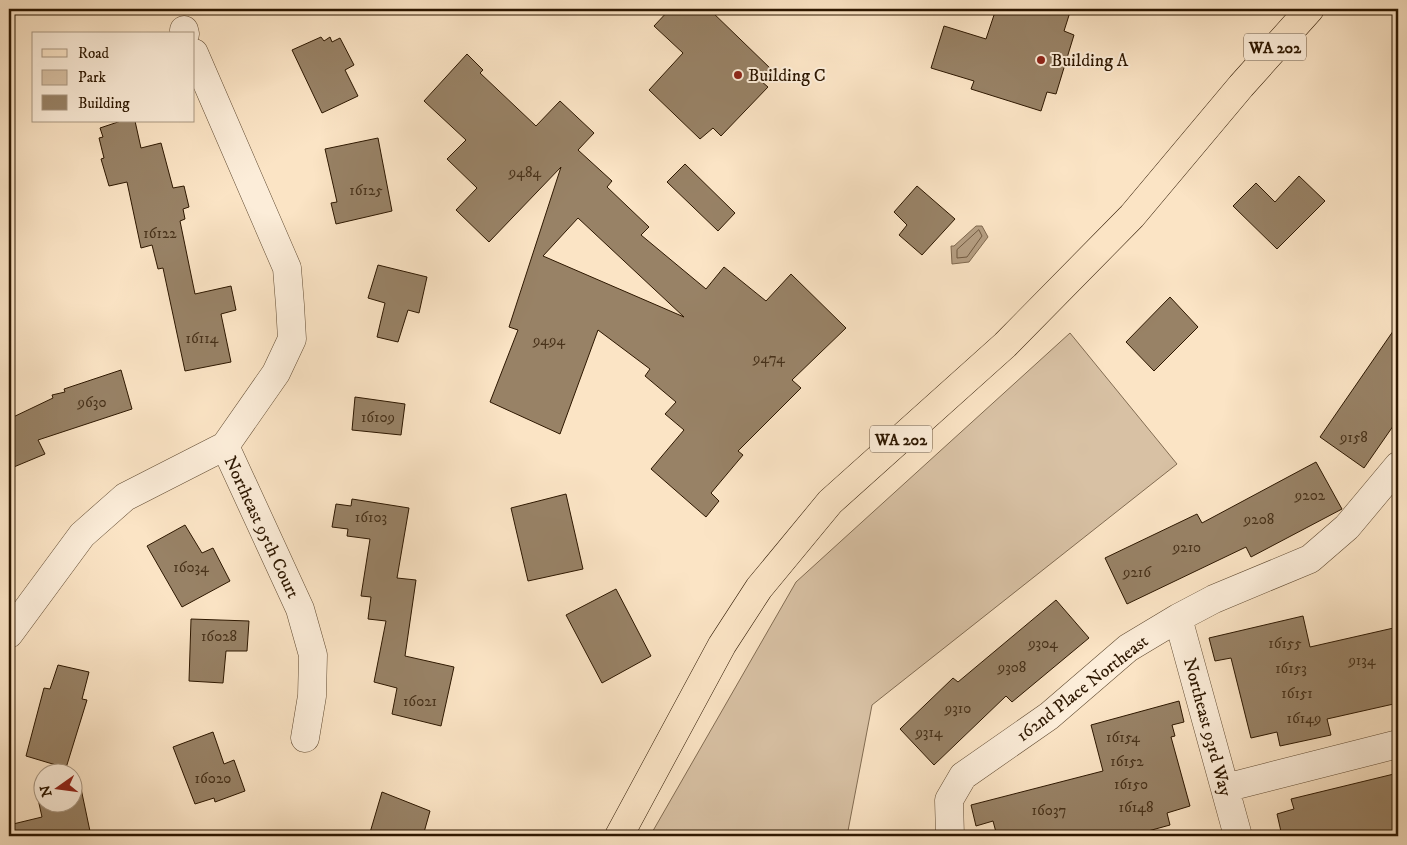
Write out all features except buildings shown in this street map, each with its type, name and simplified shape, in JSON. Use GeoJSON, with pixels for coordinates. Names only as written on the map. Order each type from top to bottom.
{"type":"FeatureCollection","features":[{"type":"Feature","properties":{"kind":"main road","name":"WA 202"},"geometry":{"type":"LineString","coordinates":[[619,836],[728,636],[759,588],[830,502],[1005,346],[1125,223],[1241,86],[1310,9]]}},
{"type":"Feature","properties":{"kind":"street","name":"Northeast 95th Court"},"geometry":{"type":"LineString","coordinates":[[195,55],[287,268],[292,339],[276,374],[225,446],[300,609],[313,655],[312,696],[305,738]]}},
{"type":"Feature","properties":{"kind":"street"},"geometry":{"type":"LineString","coordinates":[[9,634],[82,534],[125,497],[225,446]]}},
{"type":"Feature","properties":{"kind":"street","name":"162nd Place Northeast"},"geometry":{"type":"LineString","coordinates":[[950,836],[949,800],[963,776],[1049,716],[1128,648],[1214,599],[1310,559],[1347,527],[1398,466]]}},
{"type":"Feature","properties":{"kind":"street","name":"Northeast 93rd Way"},"geometry":{"type":"LineString","coordinates":[[1178,618],[1238,836]]}},
{"type":"Feature","properties":{"kind":"street"},"geometry":{"type":"LineString","coordinates":[[1225,788],[1398,744]]}},
{"type":"Feature","properties":{"kind":"green space"},"geometry":{"type":"Polygon","coordinates":[[[1070,333],[1177,464],[872,705],[847,836],[650,836],[796,582],[1070,333]]]}},
{"type":"Feature","properties":{"kind":"water"},"geometry":{"type":"Polygon","coordinates":[[[976,226],[982,226],[988,237],[969,262],[952,264],[951,246],[954,246],[976,226]]]}},
{"type":"Feature","properties":{"kind":"place","name":"Building A"},"geometry":{"type":"Point","coordinates":[1041,60]}},
{"type":"Feature","properties":{"kind":"place","name":"Building C"},"geometry":{"type":"Point","coordinates":[738,75]}}]}
